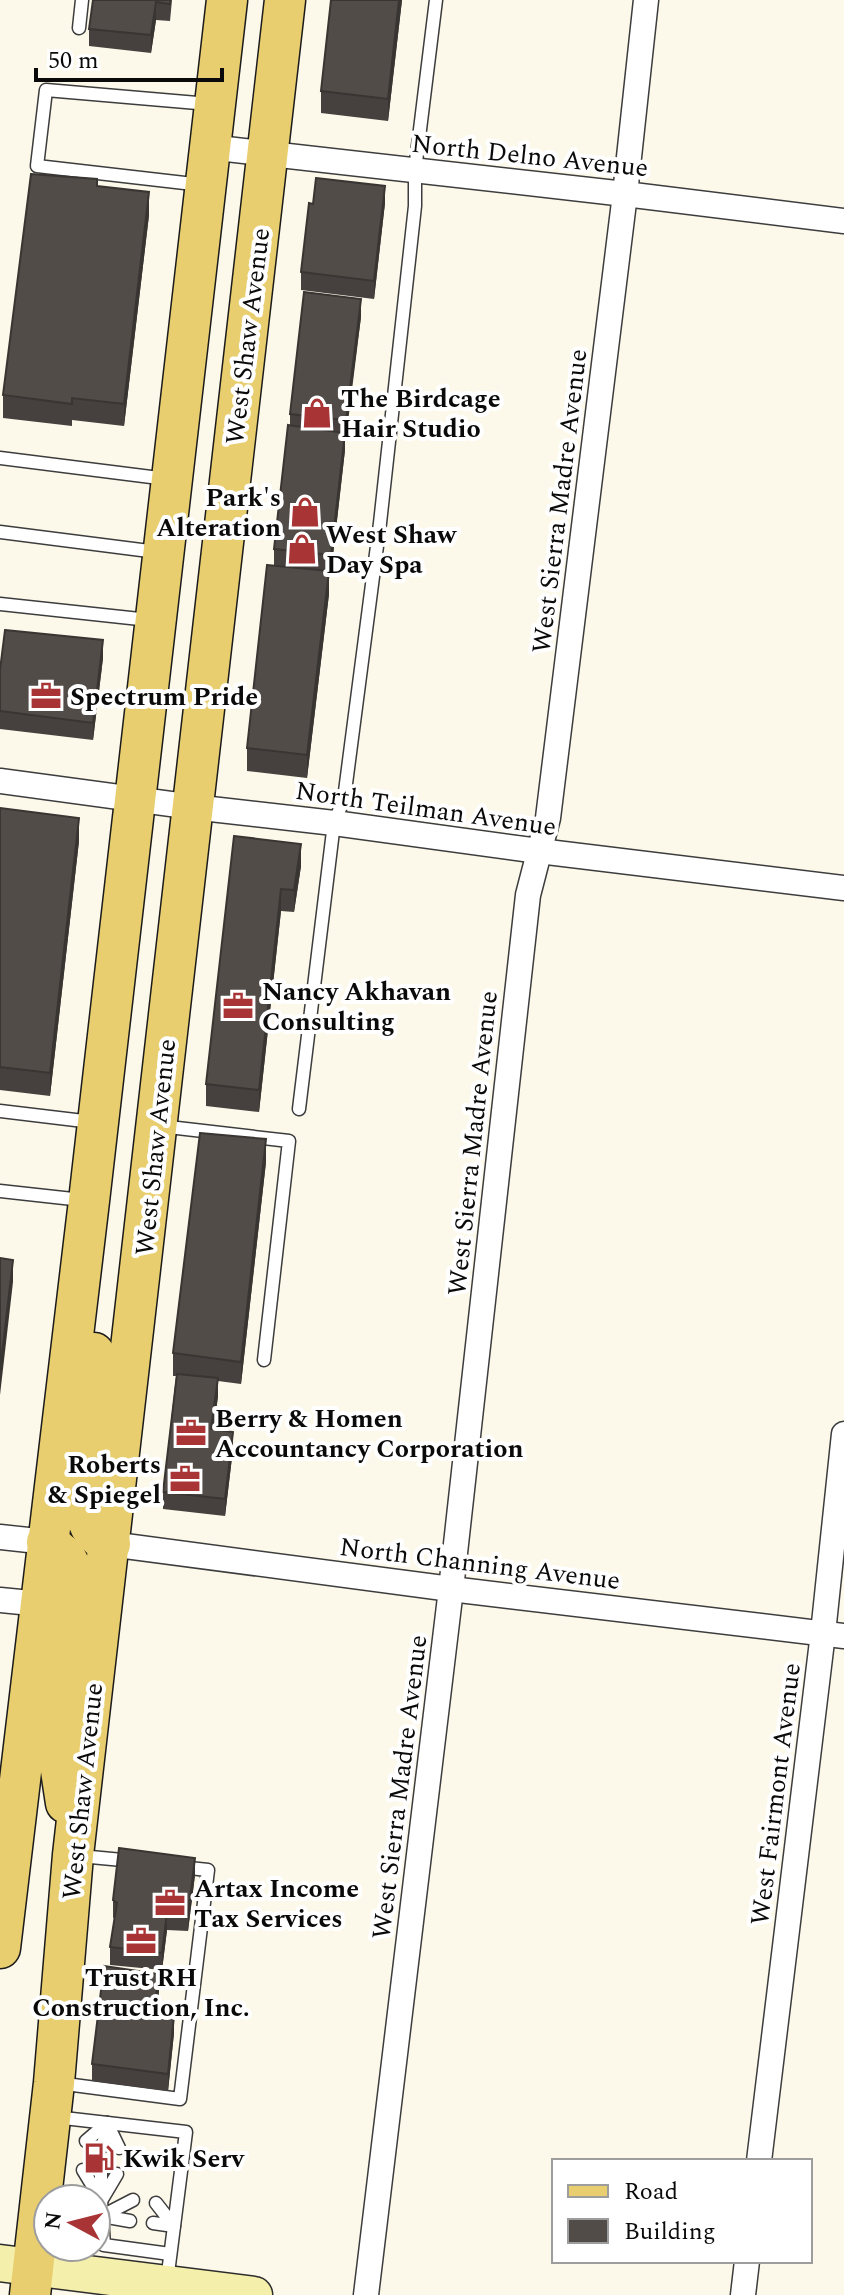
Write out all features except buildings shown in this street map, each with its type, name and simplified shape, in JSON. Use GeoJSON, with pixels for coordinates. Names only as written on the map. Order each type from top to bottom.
{"type":"FeatureCollection","features":[{"type":"Feature","properties":{"kind":"main road"},"geometry":{"type":"LineString","coordinates":[[0,1948],[20,1722],[41,1604],[227,0]]}},
{"type":"Feature","properties":{"kind":"main road","name":"West Shaw Avenue"},"geometry":{"type":"LineString","coordinates":[[42,2183],[73,1855],[285,0]]}},
{"type":"Feature","properties":{"kind":"main road"},"geometry":{"type":"LineString","coordinates":[[78,1291],[93,1341],[96,1371],[86,1512],[88,1524],[96,1536],[110,1544]]}},
{"type":"Feature","properties":{"kind":"main road"},"geometry":{"type":"LineString","coordinates":[[47,1542],[71,1564],[73,1580],[55,1731],[73,1855]]}},
{"type":"Feature","properties":{"kind":"main road","name":"West Shaw Avenue"},"geometry":{"type":"LineString","coordinates":[[21,2275],[32,2229]]}},
{"type":"Feature","properties":{"kind":"main road"},"geometry":{"type":"LineString","coordinates":[[112,2261],[169,2269],[254,2295]]}},
{"type":"Feature","properties":{"kind":"main road"},"geometry":{"type":"LineString","coordinates":[[21,2275],[86,2263]]}},
{"type":"Feature","properties":{"kind":"street","name":"West Sierra Madre Avenue"},"geometry":{"type":"LineString","coordinates":[[366,2295],[451,1589],[528,895],[548,818],[646,0]]}},
{"type":"Feature","properties":{"kind":"street","name":"North Delno Avenue"},"geometry":{"type":"LineString","coordinates":[[207,166],[268,154],[844,221]]}},
{"type":"Feature","properties":{"kind":"street","name":"North Teilman Avenue"},"geometry":{"type":"LineString","coordinates":[[0,781],[844,888]]}},
{"type":"Feature","properties":{"kind":"street","name":"West Fairmont Avenue"},"geometry":{"type":"LineString","coordinates":[[759,2159],[833,1634],[844,1434]]}},
{"type":"Feature","properties":{"kind":"street"},"geometry":{"type":"LineString","coordinates":[[0,1537],[47,1542]]}},
{"type":"Feature","properties":{"kind":"street","name":"North Channing Avenue"},"geometry":{"type":"LineString","coordinates":[[110,1544],[451,1589],[833,1634]]}},
{"type":"Feature","properties":{"kind":"street"},"geometry":{"type":"LineString","coordinates":[[0,1600],[41,1604]]}},
{"type":"Feature","properties":{"kind":"street"},"geometry":{"type":"LineString","coordinates":[[743,2295],[747,2263]]}},
{"type":"Feature","properties":{"kind":"lane"},"geometry":{"type":"LineString","coordinates":[[79,28],[82,0]]}},
{"type":"Feature","properties":{"kind":"lane"},"geometry":{"type":"LineString","coordinates":[[299,1109],[334,823],[344,799],[378,539],[415,206],[415,170],[436,0]]}},
{"type":"Feature","properties":{"kind":"lane"},"geometry":{"type":"LineString","coordinates":[[207,166],[37,166],[46,90],[215,104]]}},
{"type":"Feature","properties":{"kind":"lane"},"geometry":{"type":"LineString","coordinates":[[0,458],[172,480]]}},
{"type":"Feature","properties":{"kind":"lane"},"geometry":{"type":"LineString","coordinates":[[0,532],[164,553]]}},
{"type":"Feature","properties":{"kind":"lane"},"geometry":{"type":"LineString","coordinates":[[0,604],[156,621]]}},
{"type":"Feature","properties":{"kind":"lane"},"geometry":{"type":"LineString","coordinates":[[0,1111],[98,1122]]}},
{"type":"Feature","properties":{"kind":"lane"},"geometry":{"type":"LineString","coordinates":[[157,1126],[289,1141],[264,1360]]}},
{"type":"Feature","properties":{"kind":"lane"},"geometry":{"type":"LineString","coordinates":[[0,1191],[89,1201]]}},
{"type":"Feature","properties":{"kind":"lane"},"geometry":{"type":"LineString","coordinates":[[73,1855],[148,1863]]}},
{"type":"Feature","properties":{"kind":"lane"},"geometry":{"type":"LineString","coordinates":[[52,2100],[180,2099],[208,1870],[163,1865]]}},
{"type":"Feature","properties":{"kind":"lane"},"geometry":{"type":"LineString","coordinates":[[52,2100],[107,2123],[186,2132],[169,2269]]}},
{"type":"Feature","properties":{"kind":"lane"},"geometry":{"type":"LineString","coordinates":[[86,2141],[107,2123]]}},
{"type":"Feature","properties":{"kind":"lane"},"geometry":{"type":"LineString","coordinates":[[103,2146],[107,2123]]}},
{"type":"Feature","properties":{"kind":"lane"},"geometry":{"type":"LineString","coordinates":[[107,2123],[119,2148]]}},
{"type":"Feature","properties":{"kind":"lane"},"geometry":{"type":"LineString","coordinates":[[83,2170],[88,2183]]}},
{"type":"Feature","properties":{"kind":"lane"},"geometry":{"type":"LineString","coordinates":[[99,2183],[101,2172]]}},
{"type":"Feature","properties":{"kind":"lane"},"geometry":{"type":"LineString","coordinates":[[109,2183],[117,2174]]}},
{"type":"Feature","properties":{"kind":"lane"},"geometry":{"type":"LineString","coordinates":[[112,2211],[133,2200]]}},
{"type":"Feature","properties":{"kind":"lane"},"geometry":{"type":"LineString","coordinates":[[156,2203],[174,2226]]}},
{"type":"Feature","properties":{"kind":"lane"},"geometry":{"type":"LineString","coordinates":[[112,2218],[130,2221]]}},
{"type":"Feature","properties":{"kind":"lane"},"geometry":{"type":"LineString","coordinates":[[153,2223],[174,2226]]}},
{"type":"Feature","properties":{"kind":"place","name":"The Birdcage Hair Studio"},"geometry":{"type":"Point","coordinates":[317,413]}},
{"type":"Feature","properties":{"kind":"place","name":"Park's Alteration"},"geometry":{"type":"Point","coordinates":[305,512]}},
{"type":"Feature","properties":{"kind":"place","name":"West Shaw Day Spa"},"geometry":{"type":"Point","coordinates":[302,549]}},
{"type":"Feature","properties":{"kind":"place","name":"Spectrum Pride"},"geometry":{"type":"Point","coordinates":[46,696]}},
{"type":"Feature","properties":{"kind":"place","name":"Nancy Akhavan Consulting"},"geometry":{"type":"Point","coordinates":[238,1006]}},
{"type":"Feature","properties":{"kind":"place","name":"Berry & Homen Accountancy Corporation"},"geometry":{"type":"Point","coordinates":[191,1433]}},
{"type":"Feature","properties":{"kind":"place","name":"Roberts & Spiegel"},"geometry":{"type":"Point","coordinates":[185,1479]}},
{"type":"Feature","properties":{"kind":"place","name":"Artax Income Tax Services"},"geometry":{"type":"Point","coordinates":[170,1903]}},
{"type":"Feature","properties":{"kind":"place","name":"Trust RH Construction, Inc."},"geometry":{"type":"Point","coordinates":[141,1941]}},
{"type":"Feature","properties":{"kind":"place","name":"Kwik Serv"},"geometry":{"type":"Point","coordinates":[99,2158]}}]}
